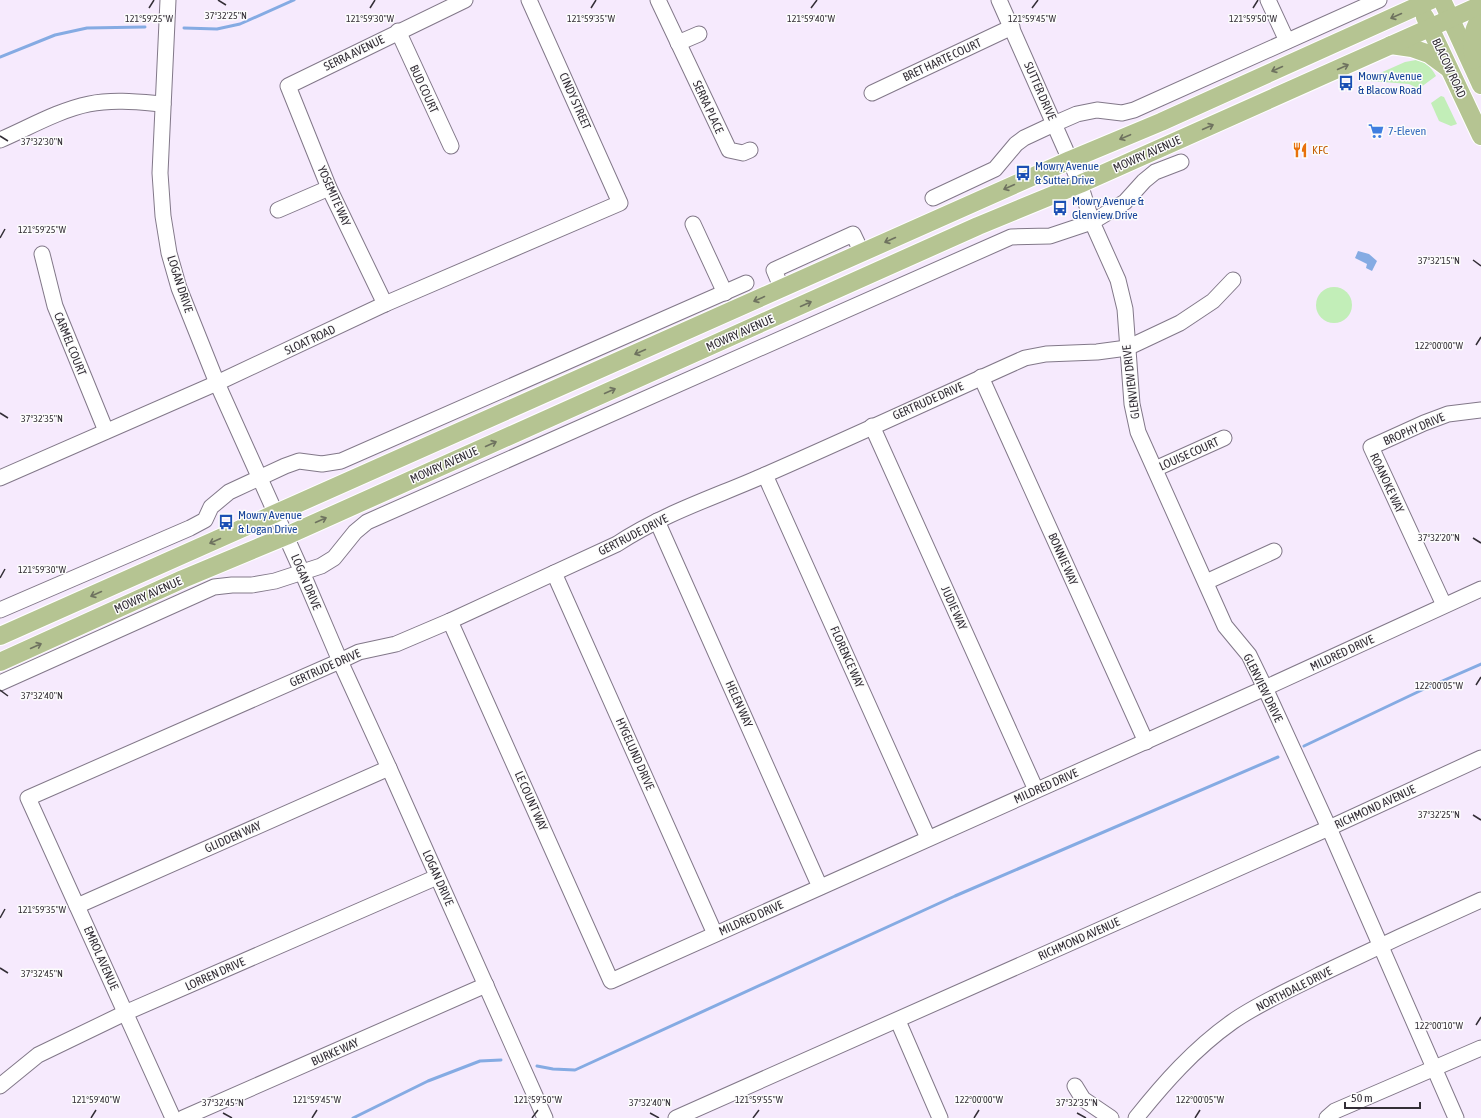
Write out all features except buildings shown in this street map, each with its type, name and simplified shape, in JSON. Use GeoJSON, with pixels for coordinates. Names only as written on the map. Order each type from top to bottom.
{"type":"FeatureCollection","features":[{"type":"Feature","properties":{"kind":"main road","name":"BLACOW ROAD"},"geometry":{"type":"LineString","coordinates":[[1442,0],[1481,84]]}},
{"type":"Feature","properties":{"kind":"main road","name":"BLACOW ROAD"},"geometry":{"type":"LineString","coordinates":[[1423,2],[1430,28],[1481,136]]}},
{"type":"Feature","properties":{"kind":"main road","name":"MOWRY AVENUE"},"geometry":{"type":"LineString","coordinates":[[0,636],[383,467],[1070,160],[1161,122],[1423,2]]}},
{"type":"Feature","properties":{"kind":"main road","name":"MOWRY AVENUE"},"geometry":{"type":"LineString","coordinates":[[0,662],[183,579],[286,536],[978,226],[1080,184],[1481,5]]}},
{"type":"Feature","properties":{"kind":"main road"},"geometry":{"type":"LineString","coordinates":[[1481,16],[1475,26],[1472,43],[1481,84]]}},
{"type":"Feature","properties":{"kind":"main road"},"geometry":{"type":"LineString","coordinates":[[1390,45],[1412,48],[1429,54],[1449,68]]}},
{"type":"Feature","properties":{"kind":"street","name":"LOGAN DRIVE"},"geometry":{"type":"LineString","coordinates":[[168,0],[160,174],[163,216],[169,253],[179,288],[217,383],[486,985],[543,1118]]}},
{"type":"Feature","properties":{"kind":"street","name":"SERRA AVENUE"},"geometry":{"type":"LineString","coordinates":[[288,86],[398,31],[465,0]]}},
{"type":"Feature","properties":{"kind":"street","name":"CINDY STREET"},"geometry":{"type":"LineString","coordinates":[[529,0],[620,203]]}},
{"type":"Feature","properties":{"kind":"street","name":"SERRA PLACE"},"geometry":{"type":"LineString","coordinates":[[658,0],[729,150],[743,153],[750,150]]}},
{"type":"Feature","properties":{"kind":"street","name":"SUTTER DRIVE"},"geometry":{"type":"LineString","coordinates":[[999,0],[1080,184]]}},
{"type":"Feature","properties":{"kind":"street"},"geometry":{"type":"LineString","coordinates":[[1268,0],[1287,41]]}},
{"type":"Feature","properties":{"kind":"street"},"geometry":{"type":"LineString","coordinates":[[934,198],[995,169],[1020,141],[1054,124],[1077,114],[1097,110],[1122,113],[1134,110],[1379,0]]}},
{"type":"Feature","properties":{"kind":"street","name":"BRET HARTE COURT"},"geometry":{"type":"LineString","coordinates":[[872,93],[1012,28]]}},
{"type":"Feature","properties":{"kind":"street","name":"BUD COURT"},"geometry":{"type":"LineString","coordinates":[[398,31],[451,146]]}},
{"type":"Feature","properties":{"kind":"street"},"geometry":{"type":"LineString","coordinates":[[678,43],[699,34]]}},
{"type":"Feature","properties":{"kind":"street","name":"YOSEMITE WAY"},"geometry":{"type":"LineString","coordinates":[[288,86],[329,188],[385,304]]}},
{"type":"Feature","properties":{"kind":"street"},"geometry":{"type":"LineString","coordinates":[[0,140],[70,109],[90,104],[115,101],[163,104]]}},
{"type":"Feature","properties":{"kind":"street","name":"MOWRY AVENUE"},"geometry":{"type":"LineString","coordinates":[[0,683],[214,587],[232,584],[252,585],[276,581],[321,566],[334,558],[355,532],[367,522],[1012,237],[1036,235],[1050,236],[1092,222],[1125,202],[1144,181],[1155,172],[1181,162]]}},
{"type":"Feature","properties":{"kind":"street","name":"GLENVIEW DRIVE"},"geometry":{"type":"LineString","coordinates":[[1080,184],[1092,222],[1118,280],[1125,309],[1132,404],[1138,432],[1226,626],[1249,656],[1329,828],[1382,945],[1456,1118]]}},
{"type":"Feature","properties":{"kind":"street"},"geometry":{"type":"LineString","coordinates":[[278,210],[329,188]]}},
{"type":"Feature","properties":{"kind":"street","name":"SLOAT ROAD"},"geometry":{"type":"LineString","coordinates":[[0,478],[217,383],[385,304],[620,203]]}},
{"type":"Feature","properties":{"kind":"street"},"geometry":{"type":"LineString","coordinates":[[693,224],[725,293]]}},
{"type":"Feature","properties":{"kind":"street","name":"CARMEL COURT"},"geometry":{"type":"LineString","coordinates":[[42,254],[55,306],[106,431]]}},
{"type":"Feature","properties":{"kind":"street","name":"GERTRUDE DRIVE"},"geometry":{"type":"LineString","coordinates":[[28,798],[359,652],[396,644],[450,621],[617,544],[657,521],[765,475],[1024,358],[1046,354],[1096,352],[1127,348],[1180,323],[1214,301],[1233,280]]}},
{"type":"Feature","properties":{"kind":"street"},"geometry":{"type":"LineString","coordinates":[[0,610],[190,528],[205,520],[211,507],[230,492],[285,466],[299,461],[322,464],[342,461],[746,283]]}},
{"type":"Feature","properties":{"kind":"street","name":"BONNIE WAY"},"geometry":{"type":"LineString","coordinates":[[981,377],[1146,742]]}},
{"type":"Feature","properties":{"kind":"street","name":"BROPHY DRIVE"},"geometry":{"type":"LineString","coordinates":[[1371,447],[1448,414],[1481,410]]}},
{"type":"Feature","properties":{"kind":"street","name":"JUDIE WAY"},"geometry":{"type":"LineString","coordinates":[[872,426],[1036,790]]}},
{"type":"Feature","properties":{"kind":"street","name":"LOUISE COURT"},"geometry":{"type":"LineString","coordinates":[[1155,469],[1224,438]]}},
{"type":"Feature","properties":{"kind":"street","name":"ROANOKE WAY"},"geometry":{"type":"LineString","coordinates":[[1371,447],[1444,605]]}},
{"type":"Feature","properties":{"kind":"street","name":"FLORENCE WAY"},"geometry":{"type":"LineString","coordinates":[[765,475],[928,838]]}},
{"type":"Feature","properties":{"kind":"street","name":"HELEN WAY"},"geometry":{"type":"LineString","coordinates":[[657,521],[820,887]]}},
{"type":"Feature","properties":{"kind":"street"},"geometry":{"type":"LineString","coordinates":[[1206,582],[1274,551]]}},
{"type":"Feature","properties":{"kind":"street","name":"HYGELUND DRIVE"},"geometry":{"type":"LineString","coordinates":[[554,573],[715,934]]}},
{"type":"Feature","properties":{"kind":"street","name":"MILDRED DRIVE"},"geometry":{"type":"LineString","coordinates":[[611,981],[928,838],[1146,742],[1481,589]]}},
{"type":"Feature","properties":{"kind":"street","name":"LE COUNT WAY"},"geometry":{"type":"LineString","coordinates":[[450,621],[611,981]]}},
{"type":"Feature","properties":{"kind":"street","name":"RICHMOND AVENUE"},"geometry":{"type":"LineString","coordinates":[[676,1118],[704,1112],[898,1020],[1329,828],[1481,758]]}},
{"type":"Feature","properties":{"kind":"street","name":"GLIDDEN WAY"},"geometry":{"type":"LineString","coordinates":[[77,906],[389,768]]}},
{"type":"Feature","properties":{"kind":"street","name":"EMROL AVENUE"},"geometry":{"type":"LineString","coordinates":[[28,798],[173,1118]]}},
{"type":"Feature","properties":{"kind":"street","name":"LORREN DRIVE"},"geometry":{"type":"LineString","coordinates":[[0,1086],[38,1055],[126,1013],[437,877]]}},
{"type":"Feature","properties":{"kind":"street","name":"NORTHDALE DRIVE"},"geometry":{"type":"LineString","coordinates":[[1136,1118],[1168,1079],[1192,1055],[1232,1022],[1263,1003],[1382,945],[1481,900]]}},
{"type":"Feature","properties":{"kind":"street","name":"BURKE WAY"},"geometry":{"type":"LineString","coordinates":[[183,1118],[486,985]]}},
{"type":"Feature","properties":{"kind":"street"},"geometry":{"type":"LineString","coordinates":[[898,1020],[940,1118]]}},
{"type":"Feature","properties":{"kind":"street"},"geometry":{"type":"LineString","coordinates":[[1327,1118],[1335,1111],[1481,1048]]}},
{"type":"Feature","properties":{"kind":"street"},"geometry":{"type":"LineString","coordinates":[[1075,1086],[1083,1099],[1111,1118]]}},
{"type":"Feature","properties":{"kind":"green space"},"geometry":{"type":"Polygon","coordinates":[[[1416,60],[1428,65],[1436,76],[1417,90],[1409,84],[1370,81],[1369,78],[1405,62],[1416,60]]]}},
{"type":"Feature","properties":{"kind":"green space"},"geometry":{"type":"Polygon","coordinates":[[[1441,96],[1444,97],[1457,124],[1451,126],[1439,121],[1431,103],[1441,96]]]}},
{"type":"Feature","properties":{"kind":"green space"},"geometry":{"type":"Polygon","coordinates":[[[1338,287],[1347,292],[1351,298],[1351,312],[1347,318],[1338,323],[1330,323],[1321,318],[1317,312],[1316,301],[1321,292],[1327,288],[1338,287]]]}},
{"type":"Feature","properties":{"kind":"water"},"geometry":{"type":"Polygon","coordinates":[[[1358,251],[1369,254],[1377,261],[1372,271],[1366,268],[1367,264],[1355,258],[1358,251]]]}},
{"type":"Feature","properties":{"kind":"waterway"},"geometry":{"type":"LineString","coordinates":[[184,28],[217,29],[240,24],[294,0]]}},
{"type":"Feature","properties":{"kind":"waterway"},"geometry":{"type":"LineString","coordinates":[[0,57],[55,35],[87,28],[145,27]]}},
{"type":"Feature","properties":{"kind":"waterway"},"geometry":{"type":"LineString","coordinates":[[1304,746],[1424,689],[1481,664]]}},
{"type":"Feature","properties":{"kind":"waterway"},"geometry":{"type":"LineString","coordinates":[[537,1066],[553,1069],[575,1070],[955,896],[1278,757]]}},
{"type":"Feature","properties":{"kind":"waterway"},"geometry":{"type":"LineString","coordinates":[[353,1118],[428,1081],[480,1061],[501,1060]]}},
{"type":"Feature","properties":{"kind":"place","name":"Mowry Avenue & Blacow Road"},"geometry":{"type":"Point","coordinates":[1346,83]}},
{"type":"Feature","properties":{"kind":"place","name":"7-Eleven"},"geometry":{"type":"Point","coordinates":[1376,131]}},
{"type":"Feature","properties":{"kind":"place","name":"KFC"},"geometry":{"type":"Point","coordinates":[1300,150]}},
{"type":"Feature","properties":{"kind":"place","name":"Mowry Avenue & Sutter Drive"},"geometry":{"type":"Point","coordinates":[1023,173]}},
{"type":"Feature","properties":{"kind":"place","name":"Mowry Avenue & Glenview Drive"},"geometry":{"type":"Point","coordinates":[1060,208]}},
{"type":"Feature","properties":{"kind":"place","name":"Mowry Avenue & Logan Drive"},"geometry":{"type":"Point","coordinates":[226,522]}}]}
